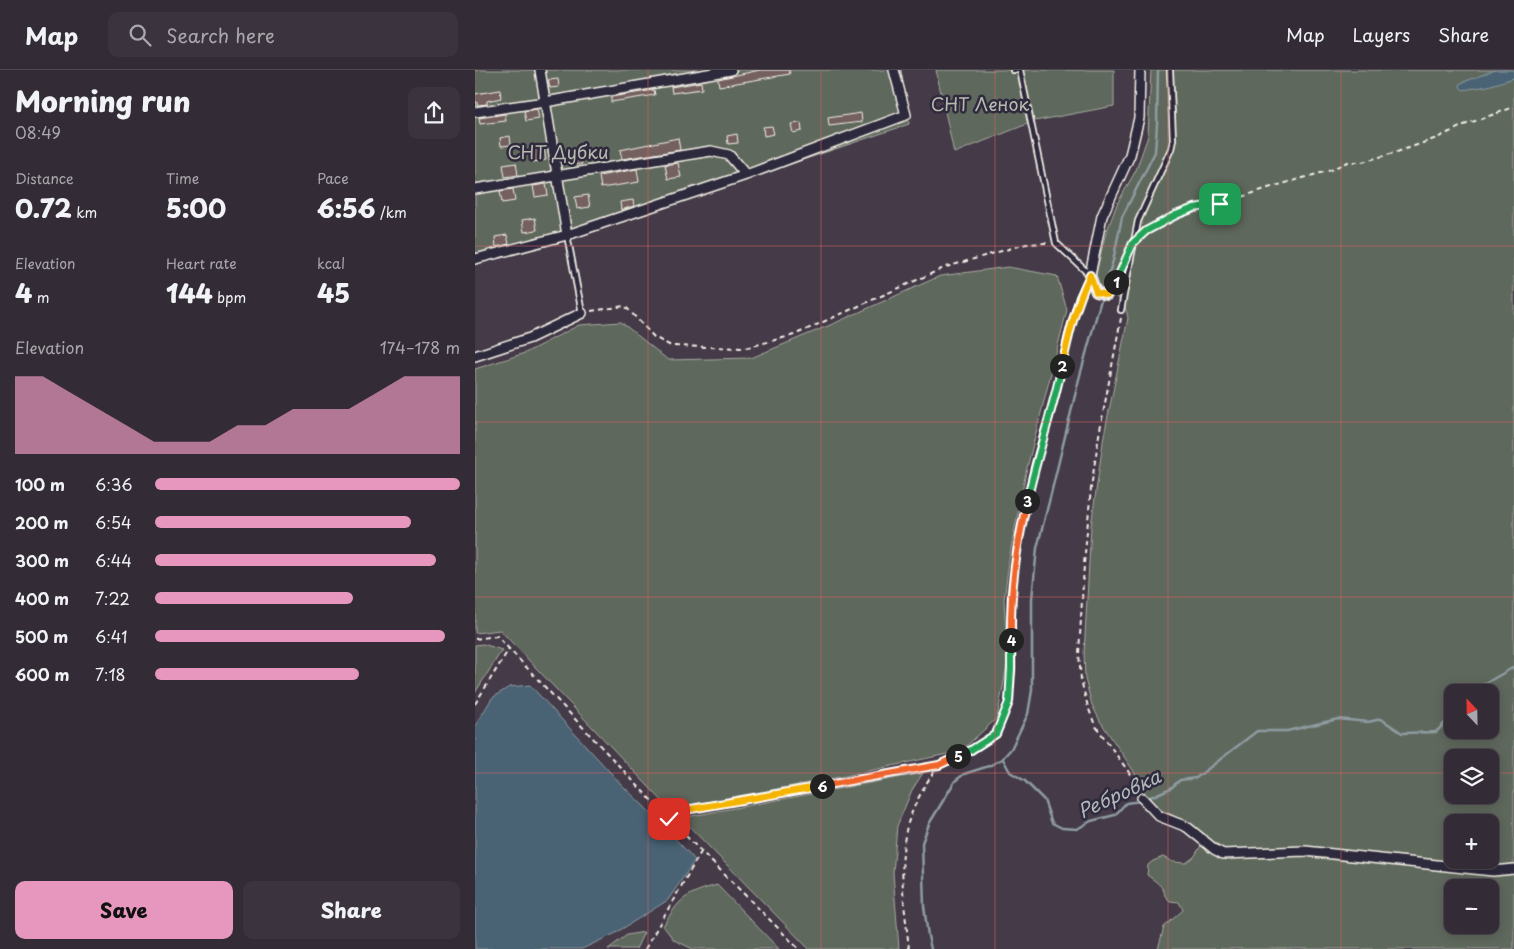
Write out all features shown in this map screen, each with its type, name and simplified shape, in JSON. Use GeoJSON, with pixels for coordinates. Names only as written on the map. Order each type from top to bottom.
{"type":"FeatureCollection","features":[{"type":"Feature","properties":{"kind":"street"},"geometry":{"type":"LineString","coordinates":[[540,70],[567,235]]}},
{"type":"Feature","properties":{"kind":"street"},"geometry":{"type":"LineString","coordinates":[[475,112],[731,70]]}},
{"type":"Feature","properties":{"kind":"street"},"geometry":{"type":"LineString","coordinates":[[475,259],[567,235],[745,175],[906,115],[894,70]]}},
{"type":"Feature","properties":{"kind":"street"},"geometry":{"type":"LineString","coordinates":[[1107,295],[1096,292],[1090,275],[1102,216],[1130,155],[1139,118],[1140,70]]}},
{"type":"Feature","properties":{"kind":"street"},"geometry":{"type":"LineString","coordinates":[[475,189],[711,151],[729,156],[745,175]]}},
{"type":"Feature","properties":{"kind":"street"},"geometry":{"type":"LineString","coordinates":[[475,356],[530,338],[582,313]]}},
{"type":"Feature","properties":{"kind":"street"},"geometry":{"type":"LineString","coordinates":[[1142,798],[1159,816],[1187,827],[1223,854],[1305,851],[1493,871],[1514,869]]}},
{"type":"Feature","properties":{"kind":"lane"},"geometry":{"type":"LineString","coordinates":[[939,765],[971,750],[996,734],[1009,702],[1011,593],[1017,546],[1035,464],[1056,394],[1068,336],[1079,297],[1090,275],[1056,243],[1021,70],[1013,70]]}},
{"type":"Feature","properties":{"kind":"lane"},"geometry":{"type":"LineString","coordinates":[[1121,310],[1138,221],[1171,149],[1173,140],[1170,71]]}},
{"type":"Feature","properties":{"kind":"lane"},"geometry":{"type":"LineString","coordinates":[[567,235],[582,313]]}},
{"type":"Feature","properties":{"kind":"path"},"geometry":{"type":"LineString","coordinates":[[1133,243],[1146,231],[1194,208],[1230,201],[1331,170],[1347,162],[1362,162],[1397,152],[1514,107]]}},
{"type":"Feature","properties":{"kind":"path"},"geometry":{"type":"LineString","coordinates":[[582,313],[625,306],[654,337],[671,346],[745,348],[794,335],[946,267],[1026,244],[1056,243]]}},
{"type":"Feature","properties":{"kind":"path"},"geometry":{"type":"LineString","coordinates":[[1107,295],[1115,287],[1123,266]]}},
{"type":"Feature","properties":{"kind":"path"},"geometry":{"type":"LineString","coordinates":[[1121,310],[1121,321],[1099,435],[1088,516],[1079,654],[1081,680],[1091,716],[1128,771],[1142,798]]}},
{"type":"Feature","properties":{"kind":"path"},"geometry":{"type":"LineString","coordinates":[[475,639],[497,636],[663,814],[799,949]]}},
{"type":"Feature","properties":{"kind":"path"},"geometry":{"type":"LineString","coordinates":[[475,704],[509,649]]}},
{"type":"Feature","properties":{"kind":"path"},"geometry":{"type":"LineString","coordinates":[[663,814],[939,765]]}},
{"type":"Feature","properties":{"kind":"path"},"geometry":{"type":"LineString","coordinates":[[909,949],[902,882],[906,830],[926,783],[939,765]]}},
{"type":"Feature","properties":{"kind":"path"},"geometry":{"type":"LineString","coordinates":[[645,949],[701,852]]}},
{"type":"Feature","properties":{"kind":"green space","name":"СНТ Дубки"},"geometry":{"type":"Polygon","coordinates":[[[475,70],[901,70],[909,124],[599,229],[567,235],[475,259],[475,70]]]}},
{"type":"Feature","properties":{"kind":"green space","name":"СНТ Ленок"},"geometry":{"type":"Polygon","coordinates":[[[936,70],[1114,70],[1114,106],[1035,121],[954,153],[936,70]]]}},
{"type":"Feature","properties":{"kind":"green space"},"geometry":{"type":"Polygon","coordinates":[[[1151,70],[1514,70],[1514,949],[1158,949],[1164,927],[1183,910],[1179,902],[1170,901],[1165,896],[1161,887],[1147,875],[1148,865],[1163,857],[1173,862],[1186,863],[1194,857],[1202,844],[1187,822],[1161,810],[1152,804],[1147,797],[1133,770],[1100,721],[1092,705],[1085,679],[1084,654],[1091,526],[1104,435],[1128,318],[1122,302],[1110,293],[1099,290],[1095,279],[1105,236],[1117,204],[1136,170],[1148,136],[1151,70]]]}},
{"type":"Feature","properties":{"kind":"green space"},"geometry":{"type":"Polygon","coordinates":[[[1008,267],[1057,276],[1067,310],[1026,472],[1010,553],[1004,600],[1008,661],[997,718],[961,751],[705,803],[668,807],[500,630],[475,633],[475,369],[525,353],[579,325],[621,322],[668,360],[751,358],[940,276],[1008,267]]]}},
{"type":"Feature","properties":{"kind":"green space"},"geometry":{"type":"Polygon","coordinates":[[[483,644],[502,650],[475,693],[475,645],[483,644]]]}},
{"type":"Feature","properties":{"kind":"green space"},"geometry":{"type":"Polygon","coordinates":[[[923,773],[912,790],[897,826],[893,873],[899,949],[809,949],[681,818],[923,773]]]}},
{"type":"Feature","properties":{"kind":"green space"},"geometry":{"type":"Polygon","coordinates":[[[717,885],[779,949],[693,949],[674,940],[663,926],[674,909],[684,898],[697,891],[717,885]]]}},
{"type":"Feature","properties":{"kind":"green space"},"geometry":{"type":"Polygon","coordinates":[[[644,932],[636,949],[608,949],[627,935],[644,932]]]}},
{"type":"Feature","properties":{"kind":"water"},"geometry":{"type":"Polygon","coordinates":[[[1495,70],[1514,70],[1514,78],[1488,86],[1463,90],[1460,87],[1461,83],[1495,70]]]}},
{"type":"Feature","properties":{"kind":"water"},"geometry":{"type":"Polygon","coordinates":[[[530,685],[621,784],[695,860],[668,900],[614,934],[582,949],[475,949],[475,726],[492,698],[509,687],[530,685]]]}},
{"type":"Feature","properties":{"kind":"building"},"geometry":{"type":"Polygon","coordinates":[[[760,70],[789,70],[790,74],[719,86],[718,79],[760,70]]]}},
{"type":"Feature","properties":{"kind":"building"},"geometry":{"type":"Polygon","coordinates":[[[558,79],[559,87],[550,88],[548,80],[558,79]]]}},
{"type":"Feature","properties":{"kind":"building"},"geometry":{"type":"Polygon","coordinates":[[[701,82],[702,89],[672,93],[671,87],[701,82]]]}},
{"type":"Feature","properties":{"kind":"building"},"geometry":{"type":"Polygon","coordinates":[[[500,90],[501,98],[487,101],[487,104],[477,105],[477,102],[475,102],[475,94],[500,90]]]}},
{"type":"Feature","properties":{"kind":"building"},"geometry":{"type":"Polygon","coordinates":[[[654,90],[655,95],[611,102],[611,97],[654,90]]]}},
{"type":"Feature","properties":{"kind":"building"},"geometry":{"type":"Polygon","coordinates":[[[537,109],[539,119],[526,121],[524,111],[537,109]]]}},
{"type":"Feature","properties":{"kind":"building"},"geometry":{"type":"Polygon","coordinates":[[[861,113],[862,122],[829,126],[828,118],[861,113]]]}},
{"type":"Feature","properties":{"kind":"building"},"geometry":{"type":"Polygon","coordinates":[[[505,114],[506,121],[480,124],[479,118],[505,114]]]}},
{"type":"Feature","properties":{"kind":"building"},"geometry":{"type":"Polygon","coordinates":[[[801,123],[802,131],[793,133],[791,124],[801,123]]]}},
{"type":"Feature","properties":{"kind":"building"},"geometry":{"type":"Polygon","coordinates":[[[772,126],[774,134],[764,136],[763,127],[772,126]]]}},
{"type":"Feature","properties":{"kind":"building"},"geometry":{"type":"Polygon","coordinates":[[[737,134],[738,143],[728,144],[727,136],[737,134]]]}},
{"type":"Feature","properties":{"kind":"building"},"geometry":{"type":"Polygon","coordinates":[[[510,136],[511,145],[501,146],[500,138],[510,136]]]}},
{"type":"Feature","properties":{"kind":"building"},"geometry":{"type":"Polygon","coordinates":[[[678,138],[680,150],[622,159],[620,150],[678,138]]]}},
{"type":"Feature","properties":{"kind":"building"},"geometry":{"type":"Polygon","coordinates":[[[544,148],[546,160],[533,162],[531,150],[544,148]]]}},
{"type":"Feature","properties":{"kind":"building"},"geometry":{"type":"Polygon","coordinates":[[[580,155],[582,164],[572,165],[571,157],[580,155]]]}},
{"type":"Feature","properties":{"kind":"building"},"geometry":{"type":"Polygon","coordinates":[[[516,163],[518,175],[505,177],[503,165],[516,163]]]}},
{"type":"Feature","properties":{"kind":"building"},"geometry":{"type":"Polygon","coordinates":[[[678,163],[681,177],[668,179],[665,165],[678,163]]]}},
{"type":"Feature","properties":{"kind":"building"},"geometry":{"type":"Polygon","coordinates":[[[637,169],[639,182],[601,188],[599,176],[637,169]]]}},
{"type":"Feature","properties":{"kind":"building"},"geometry":{"type":"Polygon","coordinates":[[[546,184],[548,195],[535,197],[533,186],[546,184]]]}},
{"type":"Feature","properties":{"kind":"building"},"geometry":{"type":"Polygon","coordinates":[[[513,189],[515,201],[502,203],[500,191],[513,189]]]}},
{"type":"Feature","properties":{"kind":"building"},"geometry":{"type":"Polygon","coordinates":[[[588,195],[590,207],[577,209],[575,197],[588,195]]]}},
{"type":"Feature","properties":{"kind":"building"},"geometry":{"type":"Polygon","coordinates":[[[633,200],[634,206],[621,210],[620,202],[633,200]]]}},
{"type":"Feature","properties":{"kind":"building"},"geometry":{"type":"Polygon","coordinates":[[[535,218],[537,230],[524,232],[522,220],[535,218]]]}},
{"type":"Feature","properties":{"kind":"building"},"geometry":{"type":"Polygon","coordinates":[[[507,235],[509,244],[496,247],[495,237],[507,235]]]}},
{"type":"Feature","properties":{"kind":"waterway"},"geometry":{"type":"LineString","coordinates":[[1103,291],[1113,261],[1122,217],[1155,152],[1158,70]]}},
{"type":"Feature","properties":{"kind":"waterway"},"geometry":{"type":"LineString","coordinates":[[931,949],[924,906],[922,843],[929,824],[955,781],[964,774],[989,766],[1002,759],[1011,749],[1028,714],[1032,690],[1032,599],[1037,548],[1079,379],[1102,296]]}},
{"type":"Feature","properties":{"kind":"waterway","name":"Ребровка"},"geometry":{"type":"LineString","coordinates":[[1484,684],[1514,667]]}},
{"type":"Feature","properties":{"kind":"waterway","name":"Ребровка"},"geometry":{"type":"LineString","coordinates":[[1146,799],[1171,788],[1180,780],[1196,778],[1257,731],[1287,731],[1338,719],[1368,722],[1381,719],[1402,733],[1436,732],[1444,724]]}},
{"type":"Feature","properties":{"kind":"waterway","name":"Ребровка"},"geometry":{"type":"LineString","coordinates":[[1003,759],[1010,772],[1025,781],[1044,800],[1052,823],[1062,828],[1077,829],[1091,821],[1115,815],[1126,803],[1141,801]]}},
{"type":"Feature","properties":{"kind":"route"},"geometry":{"type":"LineString","coordinates":[[669,819],[663,814],[939,765],[971,750],[996,734],[1009,702],[1011,593],[1017,546],[1035,464],[1056,394],[1068,336],[1079,297],[1090,275],[1096,292],[1107,295],[1115,287],[1133,243],[1146,231],[1194,208],[1220,204]]}}]}
